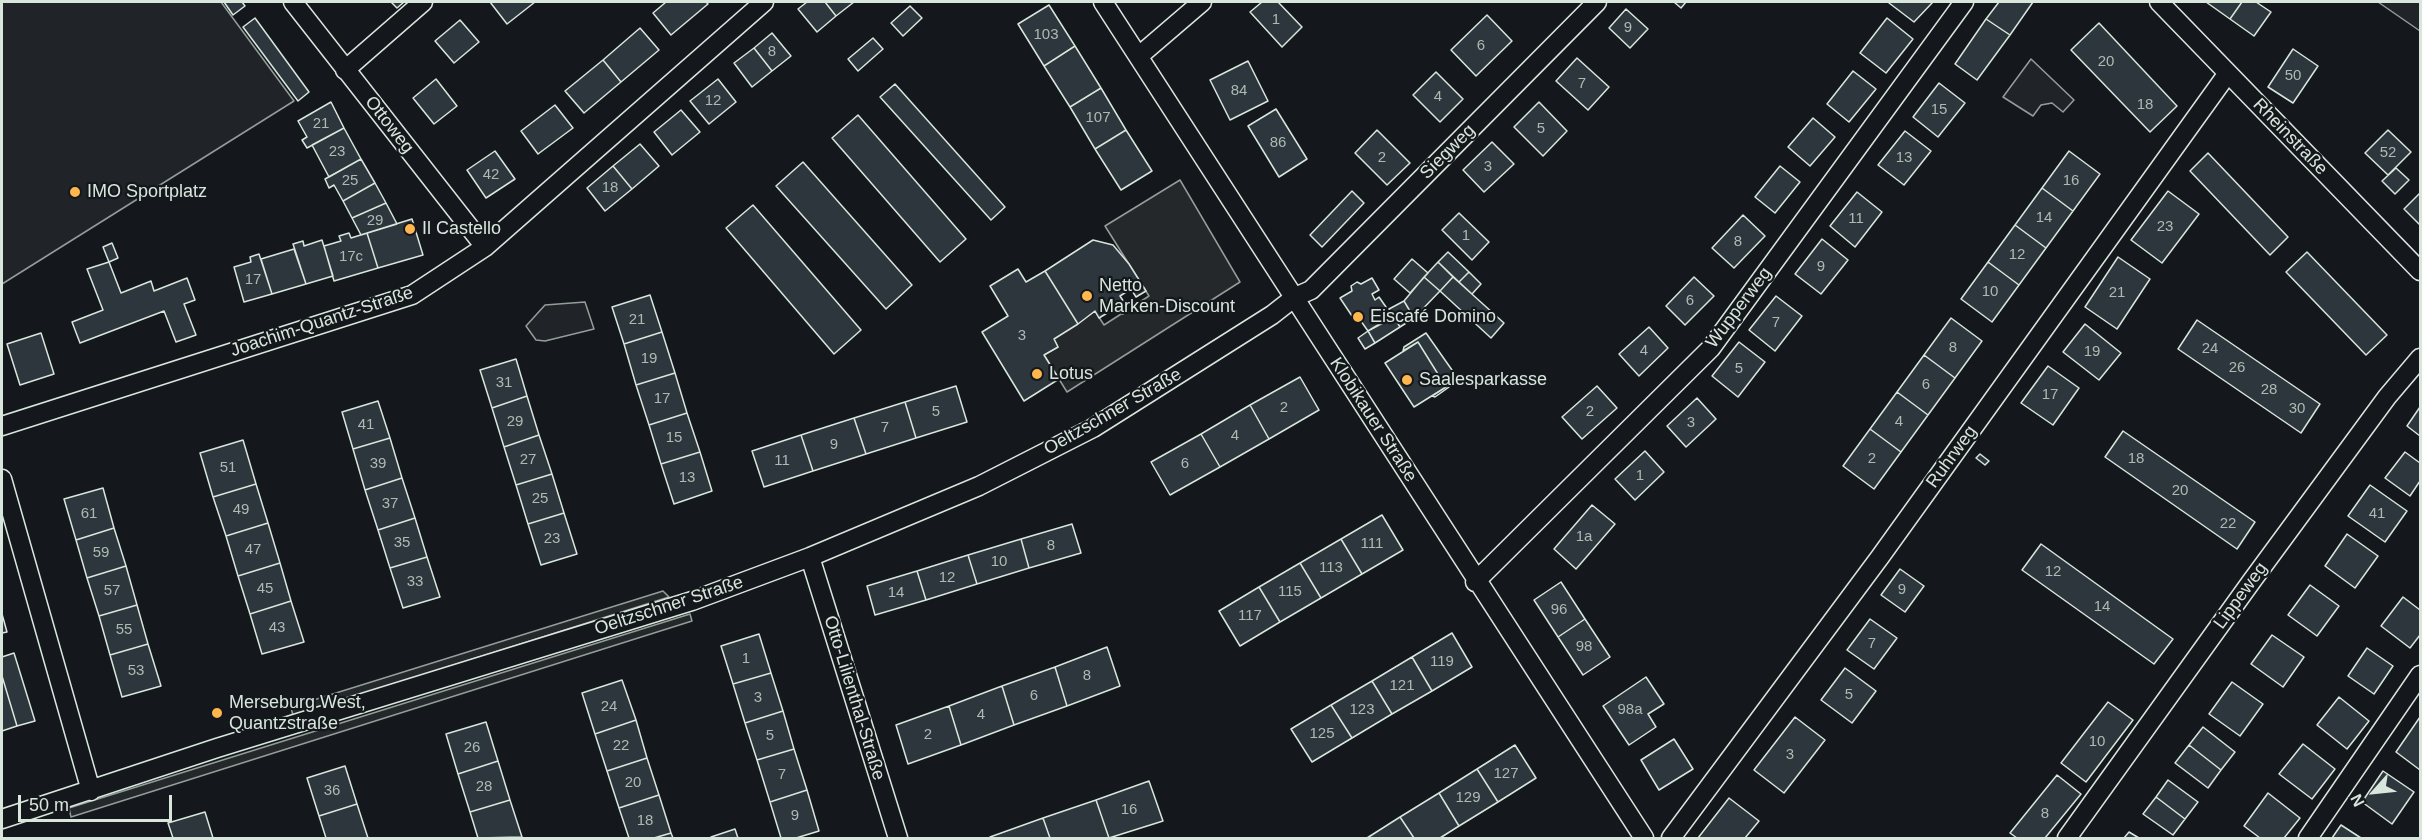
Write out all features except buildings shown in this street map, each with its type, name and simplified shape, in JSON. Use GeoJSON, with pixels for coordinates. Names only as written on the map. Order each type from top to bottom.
{"type":"FeatureCollection","features":[{"type":"Feature","properties":{"kind":"street","name":"Ottoweg"},"geometry":{"type":"LineString","coordinates":[[293,2],[485,247]]}},
{"type":"Feature","properties":{"kind":"street"},"geometry":{"type":"LineString","coordinates":[[345,69],[423,2]]}},
{"type":"Feature","properties":{"kind":"street","name":"Joachim-Quantz-Straße"},"geometry":{"type":"LineString","coordinates":[[2,426],[412,295],[485,247],[764,2]]}},
{"type":"Feature","properties":{"kind":"street","name":"Klobikauer Straße"},"geometry":{"type":"LineString","coordinates":[[1103,2],[1295,297],[1475,582],[1644,838]]}},
{"type":"Feature","properties":{"kind":"street"},"geometry":{"type":"LineString","coordinates":[[1139,56],[1202,2]]}},
{"type":"Feature","properties":{"kind":"street","name":"Siegweg"},"geometry":{"type":"LineString","coordinates":[[1295,297],[1311,290],[1597,2]]}},
{"type":"Feature","properties":{"kind":"street","name":"Wupperweg"},"geometry":{"type":"LineString","coordinates":[[1475,582],[1711,348],[1964,2]]}},
{"type":"Feature","properties":{"kind":"street","name":"Rheinstraße"},"geometry":{"type":"LineString","coordinates":[[2159,2],[2421,272]]}},
{"type":"Feature","properties":{"kind":"street","name":"Ruhrweg"},"geometry":{"type":"LineString","coordinates":[[1671,838],[1880,557],[2228,73]]}},
{"type":"Feature","properties":{"kind":"street","name":"Oeltzschner Straße"},"geometry":{"type":"LineString","coordinates":[[2,819],[217,748],[692,601],[810,557],[979,486],[1093,428],[1272,315],[1295,297]]}},
{"type":"Feature","properties":{"kind":"street","name":"Lippeweg"},"geometry":{"type":"LineString","coordinates":[[2067,838],[2387,397],[2421,358]]}},
{"type":"Feature","properties":{"kind":"street"},"geometry":{"type":"LineString","coordinates":[[2,479],[91,791]]}},
{"type":"Feature","properties":{"kind":"street","name":"Otto-Lilienthal-Straße"},"geometry":{"type":"LineString","coordinates":[[810,557],[898,838]]}},
{"type":"Feature","properties":{"kind":"street"},"geometry":{"type":"LineString","coordinates":[[2308,838],[2421,675]]}},
{"type":"Feature","properties":{"kind":"shaded area","name":"IMO Sportplatz"},"geometry":{"type":"Polygon","coordinates":[[[2,2],[221,2],[294,101],[2,284],[2,2]]]}},
{"type":"Feature","properties":{"kind":"shaded area"},"geometry":{"type":"Polygon","coordinates":[[[2378,2],[2420,2],[2420,31],[2378,2]]]}},
{"type":"Feature","properties":{"kind":"shaded area"},"geometry":{"type":"Polygon","coordinates":[[[2031,59],[2074,100],[2063,112],[2052,103],[2041,105],[2033,116],[2003,97],[2031,59]]]}},
{"type":"Feature","properties":{"kind":"shaded area"},"geometry":{"type":"Polygon","coordinates":[[[1180,180],[1240,282],[1067,392],[1044,355],[1058,347],[1054,339],[1095,311],[1104,325],[1149,296],[1105,226],[1180,180]]]}},
{"type":"Feature","properties":{"kind":"shaded area"},"geometry":{"type":"Polygon","coordinates":[[[585,302],[594,329],[545,341],[536,340],[526,326],[545,305],[585,302]]]}},
{"type":"Feature","properties":{"kind":"shaded area"},"geometry":{"type":"Polygon","coordinates":[[[663,591],[669,597],[293,716],[291,707],[663,591]]]}},
{"type":"Feature","properties":{"kind":"shaded area"},"geometry":{"type":"Polygon","coordinates":[[[690,614],[692,621],[71,817],[69,808],[690,614]]]}},
{"type":"Feature","properties":{"kind":"place","name":"IMO Sportplatz"},"geometry":{"type":"Point","coordinates":[75,192]}},
{"type":"Feature","properties":{"kind":"place","name":"Il Castello"},"geometry":{"type":"Point","coordinates":[410,229]}},
{"type":"Feature","properties":{"kind":"place","name":"Netto Marken-Discount"},"geometry":{"type":"Point","coordinates":[1087,296]}},
{"type":"Feature","properties":{"kind":"place","name":"Eiscafé Domino"},"geometry":{"type":"Point","coordinates":[1358,317]}},
{"type":"Feature","properties":{"kind":"place","name":"Lotus"},"geometry":{"type":"Point","coordinates":[1037,374]}},
{"type":"Feature","properties":{"kind":"place","name":"Saalesparkasse"},"geometry":{"type":"Point","coordinates":[1407,380]}},
{"type":"Feature","properties":{"kind":"place","name":"Merseburg West, Quantzstraße"},"geometry":{"type":"Point","coordinates":[217,713]}}]}
